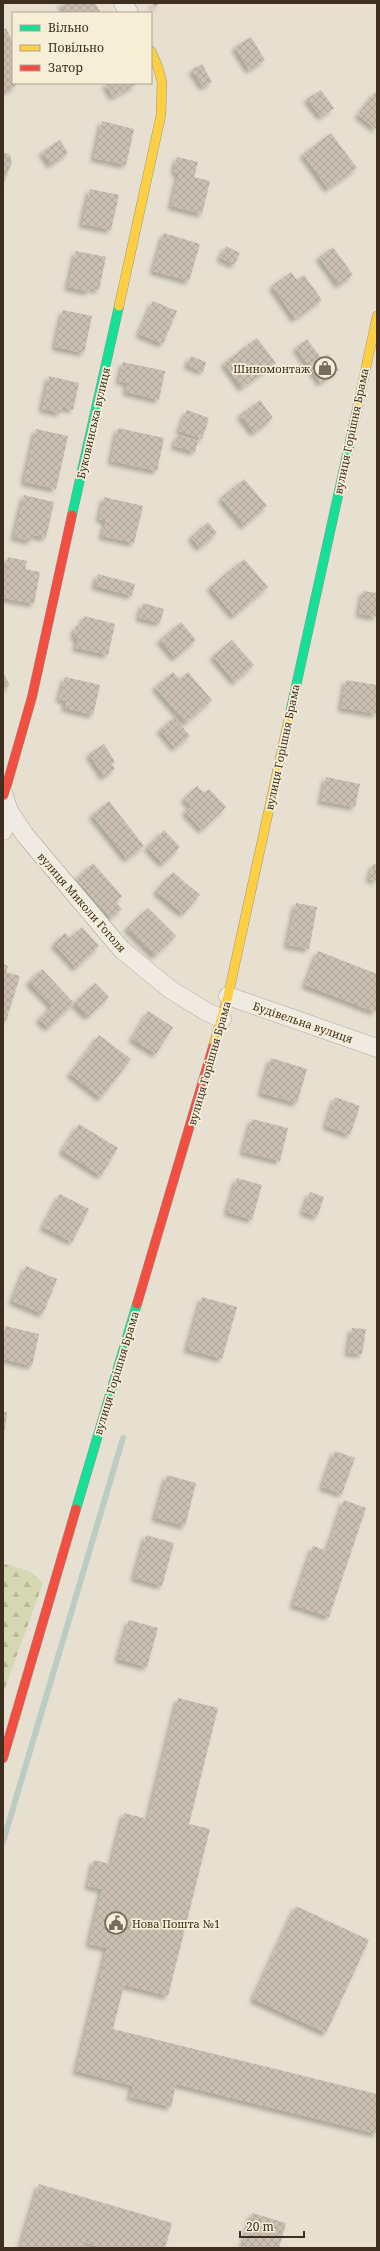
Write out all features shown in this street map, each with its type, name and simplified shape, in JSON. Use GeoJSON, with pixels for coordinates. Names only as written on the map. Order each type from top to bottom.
{"type":"FeatureCollection","features":[{"type":"Feature","properties":{"kind":"street"},"geometry":{"type":"LineString","coordinates":[[123,3],[128,12]]}},
{"type":"Feature","properties":{"kind":"street","name":"Буковинська вулиця"},"geometry":{"type":"LineString","coordinates":[[3,831],[5,799],[32,697],[161,115],[164,86],[156,59],[152,53]]}},
{"type":"Feature","properties":{"kind":"street","name":"вулиця Горішня Брама"},"geometry":{"type":"LineString","coordinates":[[3,1758],[228,996],[372,357],[377,316]]}},
{"type":"Feature","properties":{"kind":"street","name":"вулиця Миколи Гоголя"},"geometry":{"type":"LineString","coordinates":[[5,799],[25,835],[122,950],[171,990],[206,1012],[222,1019]]}},
{"type":"Feature","properties":{"kind":"street","name":"Будівельна вулиця"},"geometry":{"type":"LineString","coordinates":[[228,996],[377,1048]]}},
{"type":"Feature","properties":{"kind":"green space"},"geometry":{"type":"Polygon","coordinates":[[[7,1564],[31,1572],[43,1583],[3,1694],[3,1565],[7,1564]]]}},
{"type":"Feature","properties":{"kind":"building"},"geometry":{"type":"Polygon","coordinates":[[[61,3],[95,3],[100,12],[66,12],[61,3]]]}},
{"type":"Feature","properties":{"kind":"building"},"geometry":{"type":"Polygon","coordinates":[[[152,3],[161,3],[154,7],[152,3]]]}},
{"type":"Feature","properties":{"kind":"building"},"geometry":{"type":"Polygon","coordinates":[[[6,28],[12,41],[11,76],[12,84],[15,84],[16,86],[3,93],[3,30],[6,28]]]}},
{"type":"Feature","properties":{"kind":"building"},"geometry":{"type":"Polygon","coordinates":[[[251,37],[265,60],[249,70],[235,47],[251,37]]]}},
{"type":"Feature","properties":{"kind":"building"},"geometry":{"type":"Polygon","coordinates":[[[202,64],[212,82],[203,87],[192,70],[202,64]]]}},
{"type":"Feature","properties":{"kind":"building"},"geometry":{"type":"Polygon","coordinates":[[[106,84],[136,84],[136,85],[113,97],[106,84]]]}},
{"type":"Feature","properties":{"kind":"building"},"geometry":{"type":"Polygon","coordinates":[[[321,90],[334,108],[321,117],[307,99],[321,90]]]}},
{"type":"Feature","properties":{"kind":"building"},"geometry":{"type":"Polygon","coordinates":[[[375,92],[377,93],[377,130],[358,115],[375,92]]]}},
{"type":"Feature","properties":{"kind":"building"},"geometry":{"type":"Polygon","coordinates":[[[102,121],[134,129],[126,165],[94,158],[102,121]]]}},
{"type":"Feature","properties":{"kind":"building"},"geometry":{"type":"Polygon","coordinates":[[[331,133],[357,168],[328,189],[303,154],[331,133]]]}},
{"type":"Feature","properties":{"kind":"building"},"geometry":{"type":"Polygon","coordinates":[[[60,140],[68,153],[51,165],[42,152],[60,140]]]}},
{"type":"Feature","properties":{"kind":"building"},"geometry":{"type":"Polygon","coordinates":[[[3,152],[10,155],[12,162],[3,184],[3,152]]]}},
{"type":"Feature","properties":{"kind":"building"},"geometry":{"type":"Polygon","coordinates":[[[177,157],[198,162],[194,177],[210,181],[202,214],[171,206],[179,173],[174,172],[177,157]]]}},
{"type":"Feature","properties":{"kind":"building"},"geometry":{"type":"Polygon","coordinates":[[[90,189],[119,195],[111,230],[82,224],[90,189]]]}},
{"type":"Feature","properties":{"kind":"building"},"geometry":{"type":"Polygon","coordinates":[[[164,233],[200,244],[189,281],[153,271],[164,233]]]}},
{"type":"Feature","properties":{"kind":"building"},"geometry":{"type":"Polygon","coordinates":[[[226,246],[240,253],[234,265],[220,258],[226,246]]]}},
{"type":"Feature","properties":{"kind":"building"},"geometry":{"type":"Polygon","coordinates":[[[333,247],[353,275],[339,285],[319,257],[333,247]]]}},
{"type":"Feature","properties":{"kind":"building"},"geometry":{"type":"Polygon","coordinates":[[[76,251],[106,257],[99,290],[90,288],[89,292],[68,287],[76,251]]]}},
{"type":"Feature","properties":{"kind":"building"},"geometry":{"type":"Polygon","coordinates":[[[291,272],[297,280],[304,275],[322,300],[295,319],[272,286],[291,272]]]}},
{"type":"Feature","properties":{"kind":"building"},"geometry":{"type":"Polygon","coordinates":[[[153,301],[177,311],[163,344],[139,334],[153,301]]]}},
{"type":"Feature","properties":{"kind":"building"},"geometry":{"type":"Polygon","coordinates":[[[63,310],[92,316],[84,353],[55,347],[63,310]]]}},
{"type":"Feature","properties":{"kind":"building"},"geometry":{"type":"Polygon","coordinates":[[[257,338],[276,363],[242,388],[224,363],[257,338]]]}},
{"type":"Feature","properties":{"kind":"building"},"geometry":{"type":"Polygon","coordinates":[[[307,339],[322,359],[328,354],[339,370],[321,383],[296,348],[307,339]]]}},
{"type":"Feature","properties":{"kind":"building"},"geometry":{"type":"Polygon","coordinates":[[[191,356],[206,362],[203,372],[187,365],[191,356]]]}},
{"type":"Feature","properties":{"kind":"building"},"geometry":{"type":"Polygon","coordinates":[[[123,362],[165,371],[159,400],[126,392],[128,383],[119,381],[123,362]]]}},
{"type":"Feature","properties":{"kind":"building"},"geometry":{"type":"Polygon","coordinates":[[[49,376],[79,383],[73,410],[62,407],[60,413],[42,409],[49,376]]]}},
{"type":"Feature","properties":{"kind":"building"},"geometry":{"type":"Polygon","coordinates":[[[260,400],[273,418],[254,433],[240,415],[260,400]]]}},
{"type":"Feature","properties":{"kind":"building"},"geometry":{"type":"Polygon","coordinates":[[[187,410],[209,418],[202,439],[179,431],[187,410]]]}},
{"type":"Feature","properties":{"kind":"building"},"geometry":{"type":"Polygon","coordinates":[[[118,428],[164,438],[157,471],[111,461],[118,428]]]}},
{"type":"Feature","properties":{"kind":"building"},"geometry":{"type":"Polygon","coordinates":[[[36,429],[68,436],[56,489],[24,482],[36,429]]]}},
{"type":"Feature","properties":{"kind":"building"},"geometry":{"type":"Polygon","coordinates":[[[178,435],[198,441],[195,452],[174,446],[178,435]]]}},
{"type":"Feature","properties":{"kind":"building"},"geometry":{"type":"Polygon","coordinates":[[[244,479],[267,506],[244,526],[221,498],[244,479]]]}},
{"type":"Feature","properties":{"kind":"building"},"geometry":{"type":"Polygon","coordinates":[[[24,495],[54,502],[46,538],[33,535],[31,541],[14,537],[24,495]]]}},
{"type":"Feature","properties":{"kind":"building"},"geometry":{"type":"Polygon","coordinates":[[[104,497],[143,506],[134,543],[102,536],[106,521],[99,519],[104,497]]]}},
{"type":"Feature","properties":{"kind":"building"},"geometry":{"type":"Polygon","coordinates":[[[208,522],[217,533],[200,548],[191,537],[208,522]]]}},
{"type":"Feature","properties":{"kind":"building"},"geometry":{"type":"Polygon","coordinates":[[[8,557],[27,561],[25,569],[40,572],[34,604],[3,598],[3,584],[8,557]]]}},
{"type":"Feature","properties":{"kind":"building"},"geometry":{"type":"Polygon","coordinates":[[[244,559],[268,587],[234,616],[210,587],[244,559]]]}},
{"type":"Feature","properties":{"kind":"building"},"geometry":{"type":"Polygon","coordinates":[[[98,574],[135,584],[132,596],[95,586],[98,574]]]}},
{"type":"Feature","properties":{"kind":"building"},"geometry":{"type":"Polygon","coordinates":[[[363,591],[377,593],[377,617],[359,614],[363,591]]]}},
{"type":"Feature","properties":{"kind":"building"},"geometry":{"type":"Polygon","coordinates":[[[143,603],[164,609],[160,623],[139,618],[143,603]]]}},
{"type":"Feature","properties":{"kind":"building"},"geometry":{"type":"Polygon","coordinates":[[[84,616],[115,624],[108,655],[76,648],[78,638],[74,637],[76,625],[81,627],[84,616]]]}},
{"type":"Feature","properties":{"kind":"building"},"geometry":{"type":"Polygon","coordinates":[[[181,622],[196,640],[175,658],[160,640],[181,622]]]}},
{"type":"Feature","properties":{"kind":"building"},"geometry":{"type":"Polygon","coordinates":[[[232,640],[254,665],[235,682],[213,656],[232,640]]]}},
{"type":"Feature","properties":{"kind":"building"},"geometry":{"type":"Polygon","coordinates":[[[173,672],[180,679],[188,672],[212,700],[186,723],[155,687],[173,672]]]}},
{"type":"Feature","properties":{"kind":"building"},"geometry":{"type":"Polygon","coordinates":[[[3,673],[10,685],[3,690],[3,673]]]}},
{"type":"Feature","properties":{"kind":"building"},"geometry":{"type":"Polygon","coordinates":[[[65,677],[100,685],[93,715],[65,708],[66,701],[59,699],[65,677]]]}},
{"type":"Feature","properties":{"kind":"building"},"geometry":{"type":"Polygon","coordinates":[[[346,680],[377,685],[377,714],[341,708],[346,680]]]}},
{"type":"Feature","properties":{"kind":"building"},"geometry":{"type":"Polygon","coordinates":[[[174,717],[190,736],[175,748],[160,730],[174,717]]]}},
{"type":"Feature","properties":{"kind":"building"},"geometry":{"type":"Polygon","coordinates":[[[104,744],[115,762],[112,764],[115,769],[104,777],[89,754],[104,744]]]}},
{"type":"Feature","properties":{"kind":"building"},"geometry":{"type":"Polygon","coordinates":[[[326,777],[360,784],[355,807],[321,801],[326,777]]]}},
{"type":"Feature","properties":{"kind":"building"},"geometry":{"type":"Polygon","coordinates":[[[197,786],[204,793],[209,789],[226,807],[202,830],[185,812],[191,806],[184,799],[197,786]]]}},
{"type":"Feature","properties":{"kind":"building"},"geometry":{"type":"Polygon","coordinates":[[[109,801],[144,846],[127,859],[92,815],[109,801]]]}},
{"type":"Feature","properties":{"kind":"building"},"geometry":{"type":"Polygon","coordinates":[[[164,830],[180,847],[163,864],[147,847],[164,830]]]}},
{"type":"Feature","properties":{"kind":"building"},"geometry":{"type":"Polygon","coordinates":[[[93,863],[122,896],[116,902],[122,909],[111,918],[76,879],[93,863]]]}},
{"type":"Feature","properties":{"kind":"building"},"geometry":{"type":"Polygon","coordinates":[[[373,864],[377,865],[377,881],[369,879],[373,864]]]}},
{"type":"Feature","properties":{"kind":"building"},"geometry":{"type":"Polygon","coordinates":[[[173,872],[200,895],[183,914],[156,891],[173,872]]]}},
{"type":"Feature","properties":{"kind":"building"},"geometry":{"type":"Polygon","coordinates":[[[296,903],[317,907],[309,949],[287,945],[296,903]]]}},
{"type":"Feature","properties":{"kind":"building"},"geometry":{"type":"Polygon","coordinates":[[[148,908],[176,936],[155,956],[127,928],[148,908]]]}},
{"type":"Feature","properties":{"kind":"building"},"geometry":{"type":"Polygon","coordinates":[[[82,927],[99,946],[76,968],[54,944],[65,933],[70,938],[82,927]]]}},
{"type":"Feature","properties":{"kind":"building"},"geometry":{"type":"Polygon","coordinates":[[[318,951],[377,974],[377,1007],[375,1012],[305,985],[318,951]]]}},
{"type":"Feature","properties":{"kind":"building"},"geometry":{"type":"Polygon","coordinates":[[[3,964],[8,966],[6,972],[20,976],[6,1021],[3,1020],[3,964]]]}},
{"type":"Feature","properties":{"kind":"building"},"geometry":{"type":"Polygon","coordinates":[[[42,969],[74,1003],[48,1028],[39,1019],[52,1006],[29,982],[42,969]]]}},
{"type":"Feature","properties":{"kind":"building"},"geometry":{"type":"Polygon","coordinates":[[[95,983],[109,997],[88,1017],[74,1003],[95,983]]]}},
{"type":"Feature","properties":{"kind":"building"},"geometry":{"type":"Polygon","coordinates":[[[148,1011],[173,1027],[156,1054],[132,1039],[148,1011]]]}},
{"type":"Feature","properties":{"kind":"building"},"geometry":{"type":"Polygon","coordinates":[[[99,1035],[131,1059],[101,1098],[70,1074],[99,1035]]]}},
{"type":"Feature","properties":{"kind":"building"},"geometry":{"type":"Polygon","coordinates":[[[271,1058],[307,1069],[297,1103],[261,1093],[271,1058]]]}},
{"type":"Feature","properties":{"kind":"building"},"geometry":{"type":"Polygon","coordinates":[[[335,1097],[360,1106],[350,1135],[326,1126],[335,1097]]]}},
{"type":"Feature","properties":{"kind":"building"},"geometry":{"type":"Polygon","coordinates":[[[252,1119],[288,1128],[280,1161],[243,1152],[252,1119]]]}},
{"type":"Feature","properties":{"kind":"building"},"geometry":{"type":"Polygon","coordinates":[[[79,1124],[118,1148],[101,1176],[62,1151],[79,1124]]]}},
{"type":"Feature","properties":{"kind":"building"},"geometry":{"type":"Polygon","coordinates":[[[237,1178],[262,1185],[252,1220],[227,1212],[237,1178]]]}},
{"type":"Feature","properties":{"kind":"building"},"geometry":{"type":"Polygon","coordinates":[[[310,1192],[324,1197],[317,1217],[303,1212],[310,1192]]]}},
{"type":"Feature","properties":{"kind":"building"},"geometry":{"type":"Polygon","coordinates":[[[60,1194],[89,1209],[72,1242],[43,1227],[60,1194]]]}},
{"type":"Feature","properties":{"kind":"building"},"geometry":{"type":"Polygon","coordinates":[[[26,1266],[57,1279],[43,1314],[12,1301],[26,1266]]]}},
{"type":"Feature","properties":{"kind":"building"},"geometry":{"type":"Polygon","coordinates":[[[202,1297],[237,1307],[222,1359],[187,1349],[202,1297]]]}},
{"type":"Feature","properties":{"kind":"building"},"geometry":{"type":"Polygon","coordinates":[[[5,1326],[39,1334],[32,1366],[3,1359],[5,1326]]]}},
{"type":"Feature","properties":{"kind":"building"},"geometry":{"type":"Polygon","coordinates":[[[352,1328],[366,1329],[362,1354],[348,1353],[352,1328]]]}},
{"type":"Feature","properties":{"kind":"building"},"geometry":{"type":"Polygon","coordinates":[[[3,1412],[7,1412],[4,1435],[3,1435],[3,1412]]]}},
{"type":"Feature","properties":{"kind":"building"},"geometry":{"type":"Polygon","coordinates":[[[335,1451],[355,1458],[342,1494],[322,1487],[335,1451]]]}},
{"type":"Feature","properties":{"kind":"building"},"geometry":{"type":"Polygon","coordinates":[[[167,1475],[196,1483],[185,1526],[155,1518],[167,1475]]]}},
{"type":"Feature","properties":{"kind":"building"},"geometry":{"type":"Polygon","coordinates":[[[344,1500],[366,1508],[329,1617],[293,1605],[313,1546],[327,1551],[344,1500]]]}},
{"type":"Feature","properties":{"kind":"building"},"geometry":{"type":"Polygon","coordinates":[[[146,1535],[174,1543],[162,1586],[134,1578],[146,1535]]]}},
{"type":"Feature","properties":{"kind":"building"},"geometry":{"type":"Polygon","coordinates":[[[129,1620],[158,1628],[147,1667],[118,1659],[129,1620]]]}},
{"type":"Feature","properties":{"kind":"building"},"geometry":{"type":"Polygon","coordinates":[[[178,1698],[218,1708],[189,1824],[210,1829],[168,1996],[124,1985],[113,2029],[377,2094],[377,2134],[176,2084],[171,2107],[130,2097],[133,2086],[76,2071],[107,1948],[89,1944],[102,1889],[88,1886],[94,1860],[111,1864],[124,1813],[148,1819],[178,1698]]]}},
{"type":"Feature","properties":{"kind":"building"},"geometry":{"type":"Polygon","coordinates":[[[296,1906],[369,1940],[326,2033],[253,1999],[296,1906]]]}},
{"type":"Feature","properties":{"kind":"building"},"geometry":{"type":"Polygon","coordinates":[[[39,2184],[172,2223],[165,2248],[103,2248],[84,2242],[82,2248],[20,2248],[39,2184]]]}},
{"type":"Feature","properties":{"kind":"building"},"geometry":{"type":"Polygon","coordinates":[[[252,2213],[286,2223],[279,2248],[242,2248],[252,2213]]]}},
{"type":"Feature","properties":{"kind":"waterway"},"geometry":{"type":"LineString","coordinates":[[3,1842],[123,1438]]}},
{"type":"Feature","properties":{"kind":"traffic: fast"},"geometry":{"type":"LineString","coordinates":[[72,515],[119,306]]}},
{"type":"Feature","properties":{"kind":"traffic: fast"},"geometry":{"type":"LineString","coordinates":[[289,718],[358,405]]}},
{"type":"Feature","properties":{"kind":"traffic: fast"},"geometry":{"type":"LineString","coordinates":[[76,1509],[137,1304]]}},
{"type":"Feature","properties":{"kind":"traffic: slow"},"geometry":{"type":"LineString","coordinates":[[119,306],[161,115],[162,82],[152,53]]}},
{"type":"Feature","properties":{"kind":"traffic: slow"},"geometry":{"type":"LineString","coordinates":[[358,405],[377,316]]}},
{"type":"Feature","properties":{"kind":"traffic: slow"},"geometry":{"type":"LineString","coordinates":[[213,1047],[228,996],[289,718]]}},
{"type":"Feature","properties":{"kind":"traffic: jam"},"geometry":{"type":"LineString","coordinates":[[4,795],[32,697],[72,515]]}},
{"type":"Feature","properties":{"kind":"traffic: jam"},"geometry":{"type":"LineString","coordinates":[[137,1304],[213,1047]]}},
{"type":"Feature","properties":{"kind":"traffic: jam"},"geometry":{"type":"LineString","coordinates":[[3,1758],[76,1509]]}},
{"type":"Feature","properties":{"kind":"place","name":"Шиномонтаж"},"geometry":{"type":"Point","coordinates":[325,368]}},
{"type":"Feature","properties":{"kind":"place","name":"Нова Пошта №1"},"geometry":{"type":"Point","coordinates":[116,1923]}}]}
